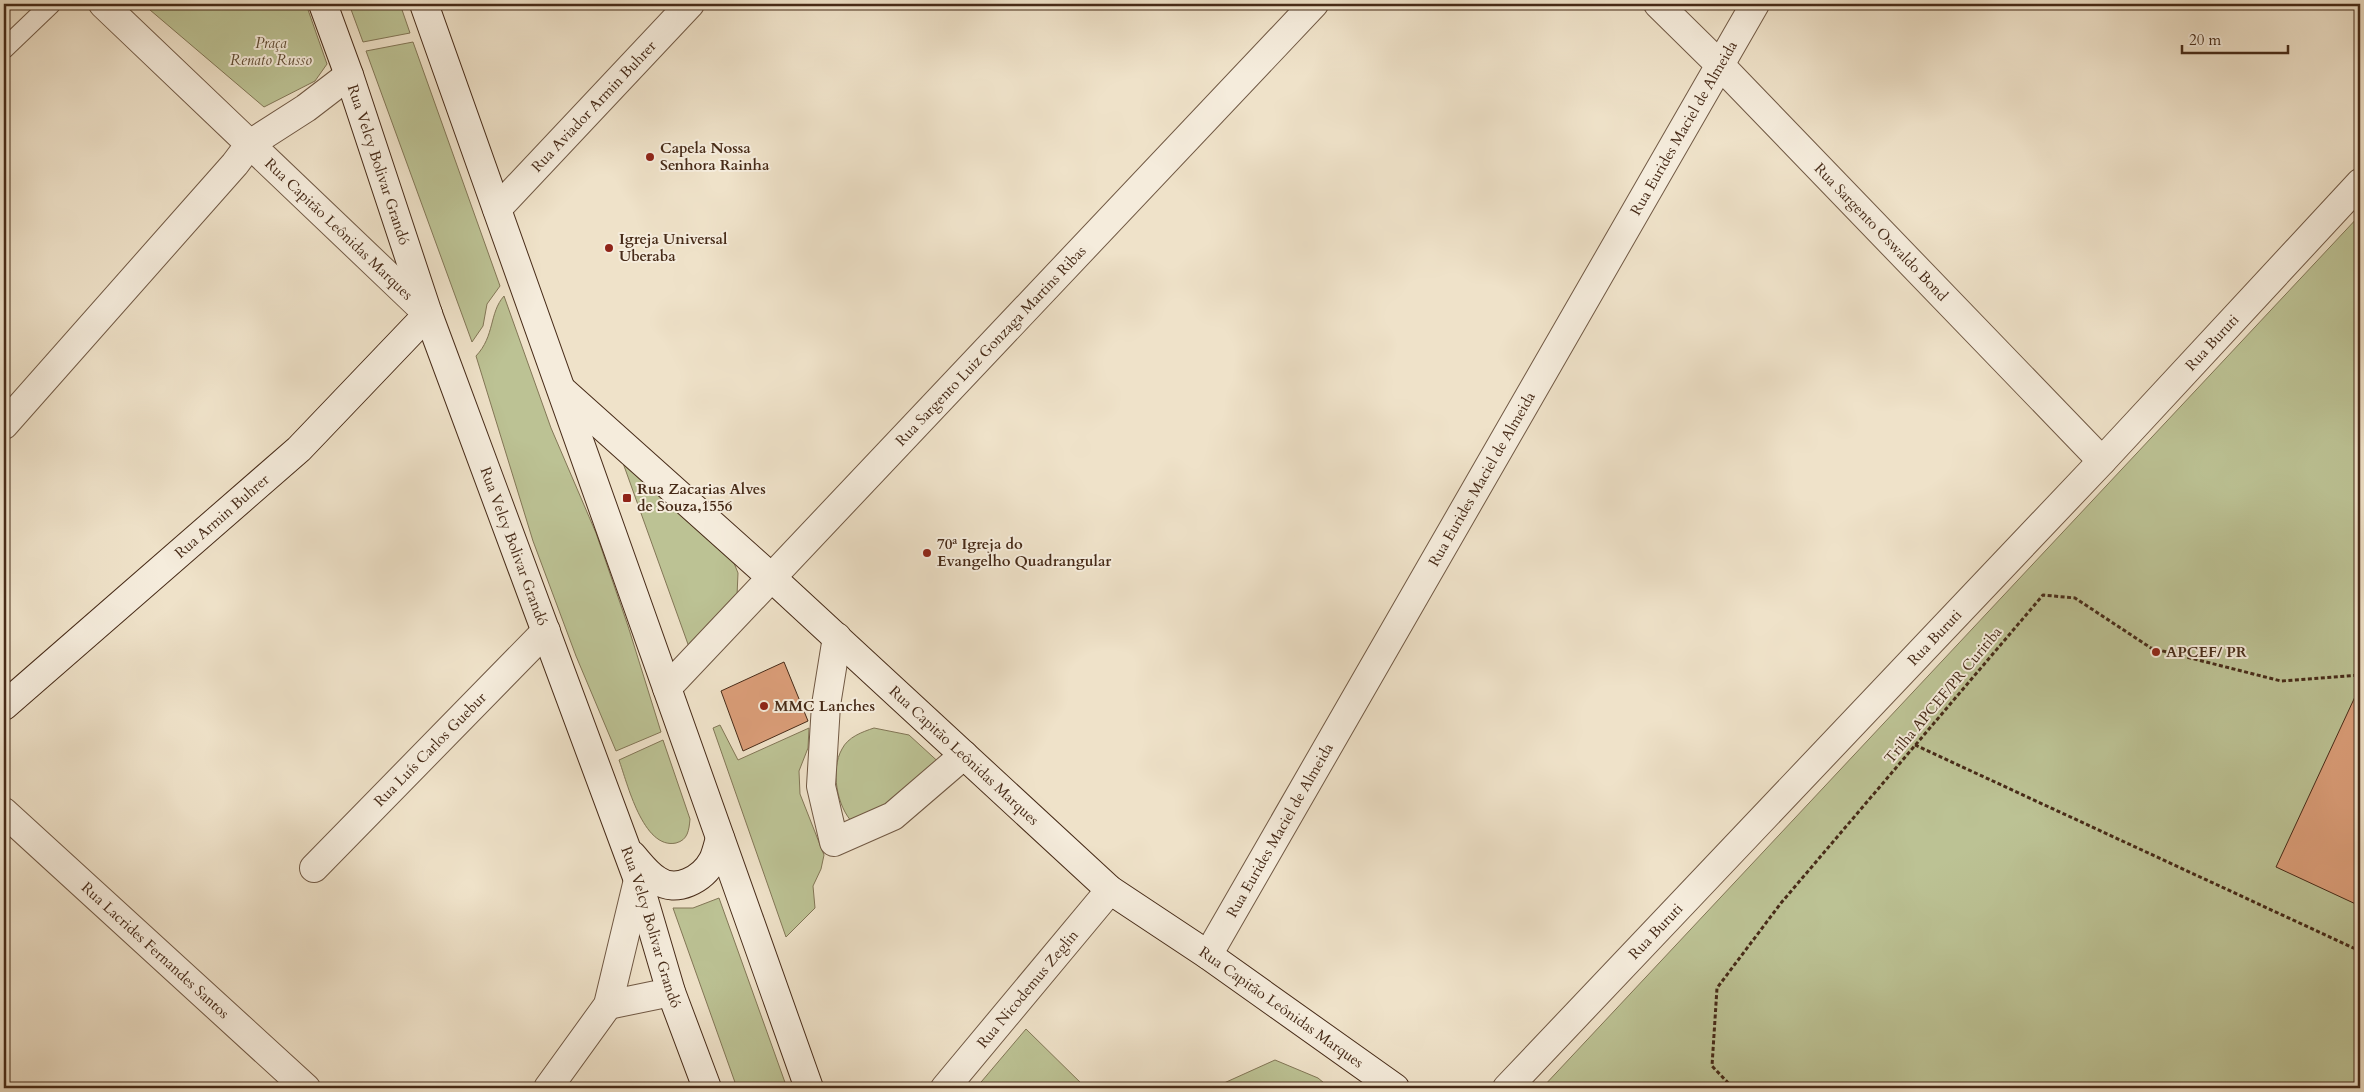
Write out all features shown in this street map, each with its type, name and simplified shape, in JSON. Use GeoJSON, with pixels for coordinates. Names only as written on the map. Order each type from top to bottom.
{"type":"FeatureCollection","features":[{"type":"Feature","properties":{"kind":"street","name":"Rua Capitão Leônidas Marques"},"geometry":{"type":"LineString","coordinates":[[103,4],[428,314]]}},
{"type":"Feature","properties":{"kind":"street","name":"Rua Velcy Bolivar Grandó"},"geometry":{"type":"LineString","coordinates":[[322,4],[349,75],[428,314],[638,880],[671,992],[707,1088]]}},
{"type":"Feature","properties":{"kind":"street"},"geometry":{"type":"LineString","coordinates":[[424,4],[809,1088]]}},
{"type":"Feature","properties":{"kind":"street","name":"Rua Aviador Armin Buhrer"},"geometry":{"type":"LineString","coordinates":[[497,209],[690,4]]}},
{"type":"Feature","properties":{"kind":"street","name":"Rua Sargento Luiz Gonzaga Martins Ribas"},"geometry":{"type":"LineString","coordinates":[[667,688],[1314,4]]}},
{"type":"Feature","properties":{"kind":"street","name":"Rua Sargento Oswaldo Bond"},"geometry":{"type":"LineString","coordinates":[[1658,4],[1720,65],[2102,461]]}},
{"type":"Feature","properties":{"kind":"street","name":"Rua Eurides Maciel de Almeida"},"geometry":{"type":"LineString","coordinates":[[1208,955],[1755,4]]}},
{"type":"Feature","properties":{"kind":"street","name":"Rua Capitão Leônidas Marques"},"geometry":{"type":"LineString","coordinates":[[250,144],[306,108],[349,75]]}},
{"type":"Feature","properties":{"kind":"street"},"geometry":{"type":"LineString","coordinates":[[4,425],[235,164],[250,144]]}},
{"type":"Feature","properties":{"kind":"street","name":"Rua Buruti"},"geometry":{"type":"LineString","coordinates":[[1507,1088],[2102,461],[2360,183]]}},
{"type":"Feature","properties":{"kind":"street","name":"Rua Armin Buhrer"},"geometry":{"type":"LineString","coordinates":[[4,706],[300,449],[428,314]]}},
{"type":"Feature","properties":{"kind":"street","name":"Rua Capitão Leônidas Marques"},"geometry":{"type":"LineString","coordinates":[[560,389],[772,578],[1110,890],[1208,955],[1395,1088]]}},
{"type":"Feature","properties":{"kind":"street","name":"Rua Luís Carlos Guebur"},"geometry":{"type":"LineString","coordinates":[[314,868],[546,631]]}},
{"type":"Feature","properties":{"kind":"street"},"geometry":{"type":"LineString","coordinates":[[836,637],[826,705],[821,786],[834,842],[893,816],[964,755]]}},
{"type":"Feature","properties":{"kind":"street","name":"Rua Lacrides Fernandes Santos"},"geometry":{"type":"LineString","coordinates":[[4,812],[306,1088]]}},
{"type":"Feature","properties":{"kind":"street"},"geometry":{"type":"LineString","coordinates":[[626,847],[658,882],[674,886],[688,884],[702,874],[713,861],[720,838]]}},
{"type":"Feature","properties":{"kind":"street"},"geometry":{"type":"LineString","coordinates":[[548,1088],[608,1005],[638,880]]}},
{"type":"Feature","properties":{"kind":"street","name":"Rua Nicodemus Zeglin"},"geometry":{"type":"LineString","coordinates":[[945,1088],[1110,890]]}},
{"type":"Feature","properties":{"kind":"street"},"geometry":{"type":"LineString","coordinates":[[608,1005],[671,992]]}},
{"type":"Feature","properties":{"kind":"lane"},"geometry":{"type":"LineString","coordinates":[[4,49],[51,4]]}},
{"type":"Feature","properties":{"kind":"path","name":"Trilha APCEF/PR Curitiba"},"geometry":{"type":"LineString","coordinates":[[1733,1088],[1712,1066],[1718,988],[1781,903],[2044,595],[2075,598],[2152,648],[2272,679],[2281,681],[2360,676]]}},
{"type":"Feature","properties":{"kind":"path"},"geometry":{"type":"LineString","coordinates":[[1915,745],[2360,951]]}},
{"type":"Feature","properties":{"kind":"green space","name":"Praça Renato Russo"},"geometry":{"type":"Polygon","coordinates":[[[143,4],[306,4],[327,64],[315,81],[264,107],[143,4]]]}},
{"type":"Feature","properties":{"kind":"green space"},"geometry":{"type":"Polygon","coordinates":[[[349,4],[400,4],[410,33],[363,42],[349,4]]]}},
{"type":"Feature","properties":{"kind":"green space"},"geometry":{"type":"Polygon","coordinates":[[[413,42],[500,286],[487,304],[483,326],[472,342],[366,51],[413,42]]]}},
{"type":"Feature","properties":{"kind":"green space","name":"APCEF/ PR"},"geometry":{"type":"Polygon","coordinates":[[[2360,215],[2360,1088],[1542,1088],[2360,215]]]}},
{"type":"Feature","properties":{"kind":"green space"},"geometry":{"type":"Polygon","coordinates":[[[504,296],[551,428],[596,533],[628,626],[661,732],[616,751],[576,656],[533,541],[476,356],[486,341],[496,310],[504,296]]]}},
{"type":"Feature","properties":{"kind":"green space"},"geometry":{"type":"Polygon","coordinates":[[[623,463],[734,563],[738,573],[737,596],[689,647],[623,463]]]}},
{"type":"Feature","properties":{"kind":"green space"},"geometry":{"type":"Polygon","coordinates":[[[720,725],[738,760],[809,728],[808,748],[799,771],[800,794],[824,855],[821,869],[813,886],[815,908],[786,937],[713,728],[720,725]]]}},
{"type":"Feature","properties":{"kind":"green space"},"geometry":{"type":"Polygon","coordinates":[[[874,728],[909,735],[944,767],[907,799],[853,823],[847,816],[839,798],[836,767],[842,749],[848,741],[860,733],[874,728]]]}},
{"type":"Feature","properties":{"kind":"green space"},"geometry":{"type":"Polygon","coordinates":[[[663,740],[690,819],[685,837],[676,843],[664,842],[654,836],[646,826],[632,798],[619,760],[663,740]]]}},
{"type":"Feature","properties":{"kind":"green space"},"geometry":{"type":"Polygon","coordinates":[[[719,898],[787,1088],[737,1088],[673,908],[693,908],[719,898]]]}},
{"type":"Feature","properties":{"kind":"green space"},"geometry":{"type":"Polygon","coordinates":[[[1026,1029],[1086,1088],[976,1088],[1026,1029]]]}},
{"type":"Feature","properties":{"kind":"green space"},"geometry":{"type":"Polygon","coordinates":[[[1275,1060],[1318,1078],[1330,1088],[1213,1088],[1275,1060]]]}},
{"type":"Feature","properties":{"kind":"building","name":"MMC Lanches"},"geometry":{"type":"Polygon","coordinates":[[[784,662],[808,721],[743,751],[721,691],[784,662]]]}},
{"type":"Feature","properties":{"kind":"building"},"geometry":{"type":"Polygon","coordinates":[[[2360,686],[2360,906],[2276,867],[2360,686]]]}},
{"type":"Feature","properties":{"kind":"place","name":"Capela Nossa Senhora Rainha"},"geometry":{"type":"Point","coordinates":[650,157]}},
{"type":"Feature","properties":{"kind":"place","name":"Igreja Universal Uberaba"},"geometry":{"type":"Point","coordinates":[609,248]}},
{"type":"Feature","properties":{"kind":"place","name":"Rua Zacarias Alves de Souza,1556"},"geometry":{"type":"Point","coordinates":[627,498]}},
{"type":"Feature","properties":{"kind":"place","name":"70ª Igreja do Evangelho Quadrangular"},"geometry":{"type":"Point","coordinates":[927,553]}},
{"type":"Feature","properties":{"kind":"place","name":"APCEF/ PR"},"geometry":{"type":"Point","coordinates":[2156,652]}},
{"type":"Feature","properties":{"kind":"place","name":"MMC Lanches"},"geometry":{"type":"Point","coordinates":[764,706]}}]}
